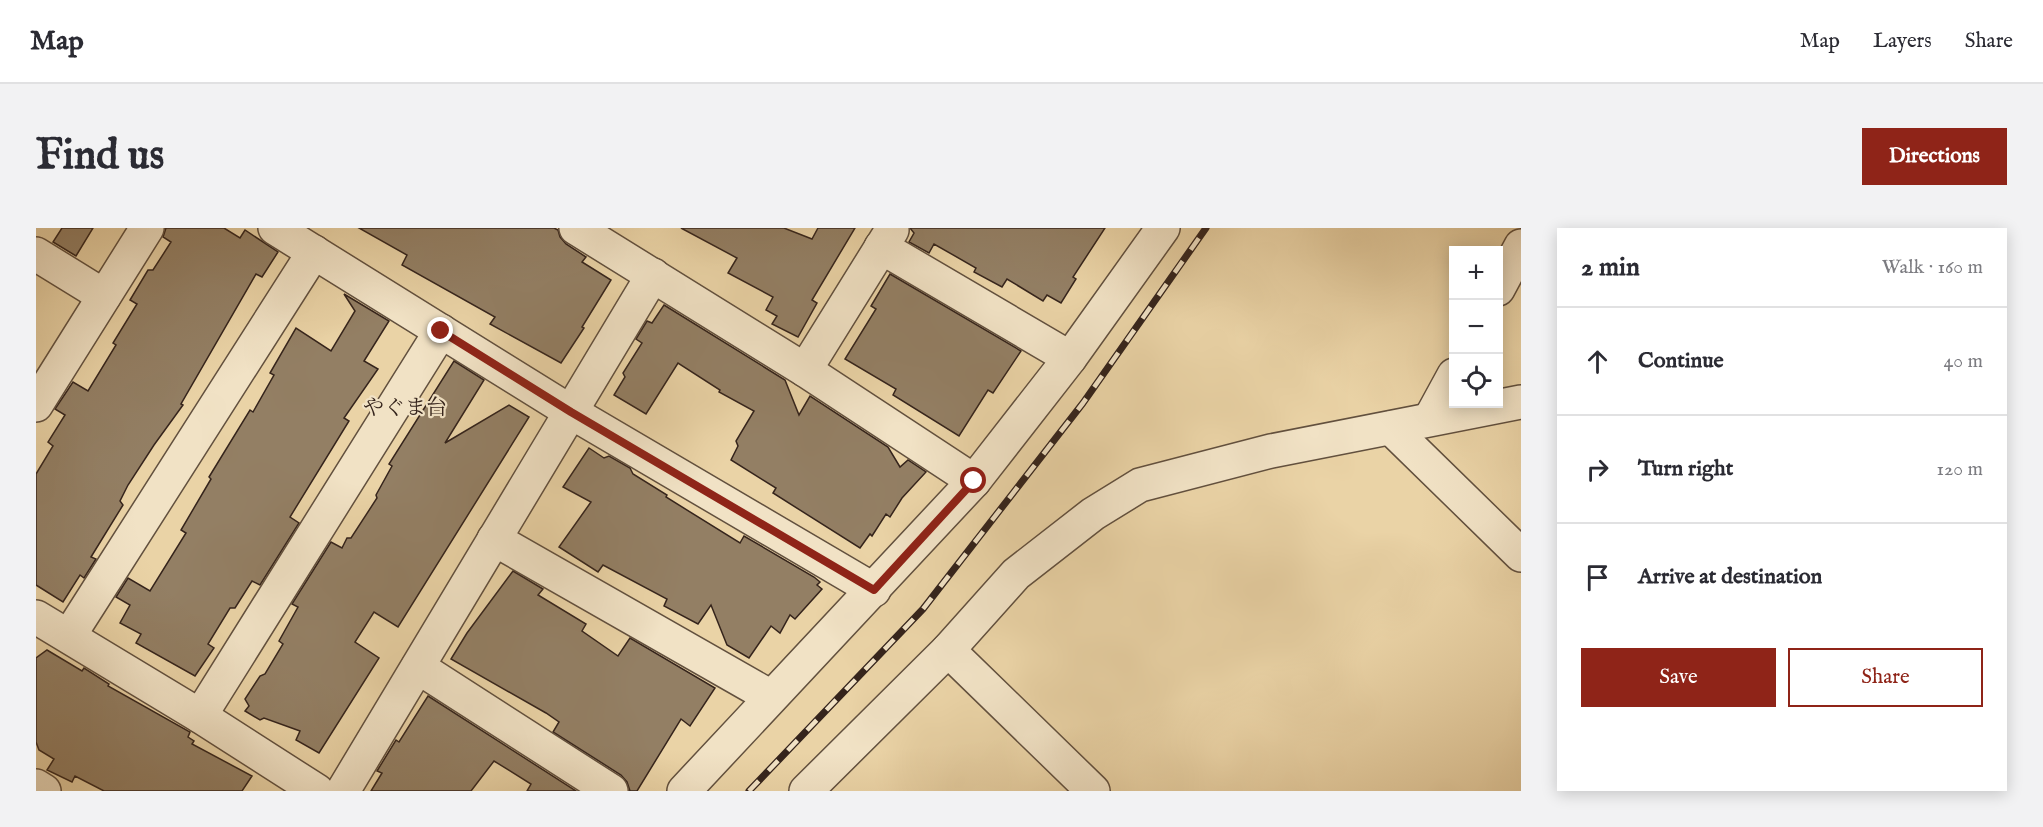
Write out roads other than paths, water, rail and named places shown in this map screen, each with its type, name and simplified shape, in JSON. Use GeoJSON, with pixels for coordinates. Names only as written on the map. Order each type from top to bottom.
{"type":"FeatureCollection","features":[{"type":"Feature","properties":{"kind":"street"},"geometry":{"type":"LineString","coordinates":[[36,405],[147,228]]}},
{"type":"Feature","properties":{"kind":"street"},"geometry":{"type":"LineString","coordinates":[[275,228],[571,412],[874,590]]}},
{"type":"Feature","properties":{"kind":"street"},"geometry":{"type":"LineString","coordinates":[[587,231],[974,481]]}},
{"type":"Feature","properties":{"kind":"street"},"geometry":{"type":"LineString","coordinates":[[684,791],[974,481],[1071,358],[1152,231]]}},
{"type":"Feature","properties":{"kind":"street"},"geometry":{"type":"LineString","coordinates":[[805,370],[887,238],[1071,358]]}},
{"type":"Feature","properties":{"kind":"street"},"geometry":{"type":"LineString","coordinates":[[1503,280],[1521,246]]}},
{"type":"Feature","properties":{"kind":"street"},"geometry":{"type":"LineString","coordinates":[[69,636],[314,252]]}},
{"type":"Feature","properties":{"kind":"street"},"geometry":{"type":"LineString","coordinates":[[36,254],[104,296]]}},
{"type":"Feature","properties":{"kind":"street"},"geometry":{"type":"LineString","coordinates":[[343,791],[653,275]]}},
{"type":"Feature","properties":{"kind":"street"},"geometry":{"type":"LineString","coordinates":[[200,716],[441,331]]}},
{"type":"Feature","properties":{"kind":"street"},"geometry":{"type":"LineString","coordinates":[[1430,419],[1449,384]]}},
{"type":"Feature","properties":{"kind":"street"},"geometry":{"type":"LineString","coordinates":[[806,791],[948,650],[1016,574],[1093,514],[1140,485],[1271,451],[1521,402]]}},
{"type":"Feature","properties":{"kind":"street"},"geometry":{"type":"LineString","coordinates":[[1391,428],[1521,555]]}},
{"type":"Feature","properties":{"kind":"street"},"geometry":{"type":"LineString","coordinates":[[494,539],[771,697]]}},
{"type":"Feature","properties":{"kind":"street"},"geometry":{"type":"LineString","coordinates":[[36,617],[200,716],[316,791]]}},
{"type":"Feature","properties":{"kind":"street"},"geometry":{"type":"LineString","coordinates":[[948,650],[1093,791]]}},
{"type":"Feature","properties":{"kind":"street"},"geometry":{"type":"LineString","coordinates":[[418,667],[611,791]]}},
{"type":"Feature","properties":{"kind":"street"},"geometry":{"type":"LineString","coordinates":[[36,786],[44,791]]}},
{"type":"Feature","properties":{"kind":"railway"},"geometry":{"type":"LineString","coordinates":[[749,791],[923,609],[1083,403],[1206,228]]}},
{"type":"Feature","properties":{"kind":"district","name":"やぐま台"},"geometry":{"type":"Point","coordinates":[405,408]}}]}
